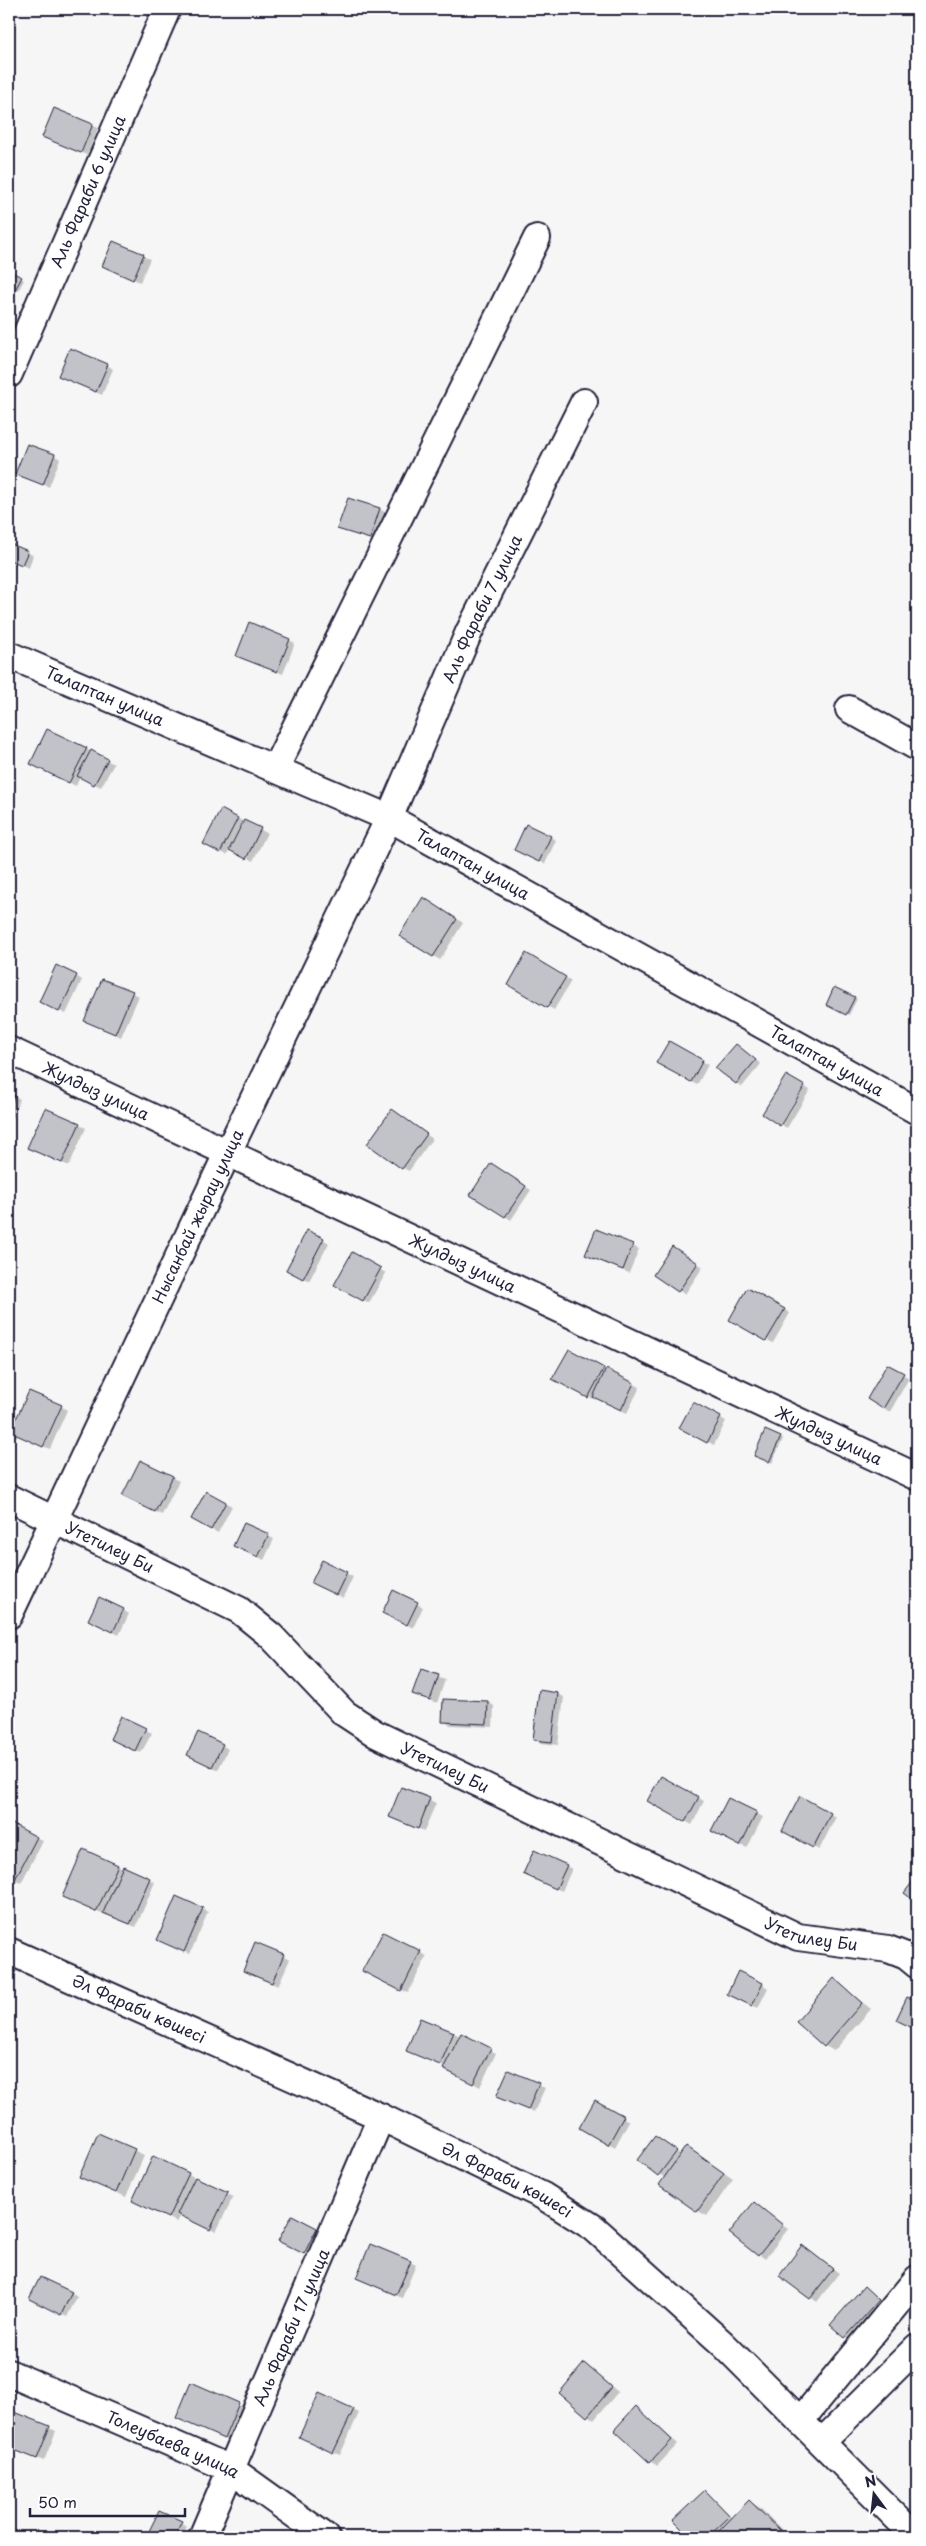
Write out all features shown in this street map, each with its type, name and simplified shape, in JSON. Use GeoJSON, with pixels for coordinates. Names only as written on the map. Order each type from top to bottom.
{"type":"FeatureCollection","features":[{"type":"Feature","properties":{"kind":"street","name":"Аль Фараби 6 улица"},"geometry":{"type":"LineString","coordinates":[[9,374],[167,9]]}},
{"type":"Feature","properties":{"kind":"street"},"geometry":{"type":"LineString","coordinates":[[274,769],[537,238]]}},
{"type":"Feature","properties":{"kind":"street","name":"Аль Фараби 7 улица"},"geometry":{"type":"LineString","coordinates":[[389,818],[469,632],[584,402]]}},
{"type":"Feature","properties":{"kind":"street","name":"Талаптан улица"},"geometry":{"type":"LineString","coordinates":[[9,655],[389,818],[917,1112]]}},
{"type":"Feature","properties":{"kind":"street"},"geometry":{"type":"LineString","coordinates":[[849,709],[917,747]]}},
{"type":"Feature","properties":{"kind":"street","name":"Нысанбай жырау улица"},"geometry":{"type":"LineString","coordinates":[[9,1615],[228,1152],[389,818]]}},
{"type":"Feature","properties":{"kind":"street","name":"Жулдыз улица"},"geometry":{"type":"LineString","coordinates":[[9,1050],[917,1477]]}},
{"type":"Feature","properties":{"kind":"street","name":"Утетилеу Би"},"geometry":{"type":"LineString","coordinates":[[9,1498],[239,1610],[271,1636],[344,1713],[376,1734],[798,1937],[888,1949],[906,1956],[917,1965]]}},
{"type":"Feature","properties":{"kind":"street","name":"Әл Фараби көшесі"},"geometry":{"type":"LineString","coordinates":[[9,1951],[381,2117],[543,2196],[594,2228],[723,2344],[916,2537]]}},
{"type":"Feature","properties":{"kind":"street","name":"Аль Фараби 17 улица"},"geometry":{"type":"LineString","coordinates":[[202,2537],[381,2117]]}},
{"type":"Feature","properties":{"kind":"street"},"geometry":{"type":"LineString","coordinates":[[800,2421],[917,2279]]}},
{"type":"Feature","properties":{"kind":"street"},"geometry":{"type":"LineString","coordinates":[[822,2442],[917,2347]]}},
{"type":"Feature","properties":{"kind":"street","name":"Толеубаева улица"},"geometry":{"type":"LineString","coordinates":[[9,2373],[231,2469],[326,2537]]}},
{"type":"Feature","properties":{"kind":"building"},"geometry":{"type":"Polygon","coordinates":[[[54,108],[93,124],[81,153],[42,137],[54,108]]]}},
{"type":"Feature","properties":{"kind":"building"},"geometry":{"type":"Polygon","coordinates":[[[113,241],[144,254],[133,280],[102,266],[113,241]]]}},
{"type":"Feature","properties":{"kind":"building"},"geometry":{"type":"Polygon","coordinates":[[[9,271],[22,277],[15,290],[9,287],[9,271]]]}},
{"type":"Feature","properties":{"kind":"building"},"geometry":{"type":"Polygon","coordinates":[[[70,348],[108,364],[96,392],[58,376],[70,348]]]}},
{"type":"Feature","properties":{"kind":"building"},"geometry":{"type":"Polygon","coordinates":[[[27,444],[55,454],[43,485],[15,474],[27,444]]]}},
{"type":"Feature","properties":{"kind":"building"},"geometry":{"type":"Polygon","coordinates":[[[348,498],[380,508],[370,539],[337,529],[348,498]]]}},
{"type":"Feature","properties":{"kind":"building"},"geometry":{"type":"Polygon","coordinates":[[[9,543],[28,551],[22,565],[9,560],[9,543]]]}},
{"type":"Feature","properties":{"kind":"building"},"geometry":{"type":"Polygon","coordinates":[[[249,622],[290,639],[277,672],[236,656],[249,622]]]}},
{"type":"Feature","properties":{"kind":"building"},"geometry":{"type":"Polygon","coordinates":[[[47,729],[87,748],[69,783],[30,764],[47,729]]]}},
{"type":"Feature","properties":{"kind":"building"},"geometry":{"type":"Polygon","coordinates":[[[91,750],[108,759],[94,785],[77,776],[91,750]]]}},
{"type":"Feature","properties":{"kind":"building"},"geometry":{"type":"Polygon","coordinates":[[[221,809],[238,818],[220,853],[203,844],[221,809]]]}},
{"type":"Feature","properties":{"kind":"building"},"geometry":{"type":"Polygon","coordinates":[[[244,820],[261,828],[246,859],[229,850],[244,820]]]}},
{"type":"Feature","properties":{"kind":"building"},"geometry":{"type":"Polygon","coordinates":[[[526,824],[551,836],[539,862],[514,850],[526,824]]]}},
{"type":"Feature","properties":{"kind":"building"},"geometry":{"type":"Polygon","coordinates":[[[423,897],[457,919],[433,957],[399,936],[423,897]]]}},
{"type":"Feature","properties":{"kind":"building"},"geometry":{"type":"Polygon","coordinates":[[[526,953],[566,977],[547,1008],[508,985],[526,953]]]}},
{"type":"Feature","properties":{"kind":"building"},"geometry":{"type":"Polygon","coordinates":[[[56,965],[77,975],[59,1012],[39,1002],[56,965]]]}},
{"type":"Feature","properties":{"kind":"building"},"geometry":{"type":"Polygon","coordinates":[[[102,979],[133,991],[115,1034],[84,1021],[102,979]]]}},
{"type":"Feature","properties":{"kind":"building"},"geometry":{"type":"Polygon","coordinates":[[[834,987],[855,997],[846,1015],[826,1005],[834,987]]]}},
{"type":"Feature","properties":{"kind":"building"},"geometry":{"type":"Polygon","coordinates":[[[669,1041],[703,1060],[691,1082],[656,1063],[669,1041]]]}},
{"type":"Feature","properties":{"kind":"building"},"geometry":{"type":"Polygon","coordinates":[[[736,1044],[756,1060],[736,1084],[715,1068],[736,1044]]]}},
{"type":"Feature","properties":{"kind":"building"},"geometry":{"type":"Polygon","coordinates":[[[786,1075],[805,1086],[780,1126],[762,1114],[786,1075]]]}},
{"type":"Feature","properties":{"kind":"building"},"geometry":{"type":"Polygon","coordinates":[[[9,1092],[15,1095],[9,1108],[9,1092]]]}},
{"type":"Feature","properties":{"kind":"building"},"geometry":{"type":"Polygon","coordinates":[[[45,1108],[80,1123],[62,1163],[27,1148],[45,1108]]]}},
{"type":"Feature","properties":{"kind":"building"},"geometry":{"type":"Polygon","coordinates":[[[392,1109],[427,1134],[402,1169],[367,1144],[392,1109]]]}},
{"type":"Feature","properties":{"kind":"building"},"geometry":{"type":"Polygon","coordinates":[[[491,1163],[526,1186],[505,1217],[470,1195],[491,1163]]]}},
{"type":"Feature","properties":{"kind":"building"},"geometry":{"type":"Polygon","coordinates":[[[596,1229],[633,1244],[623,1270],[585,1255],[596,1229]]]}},
{"type":"Feature","properties":{"kind":"building"},"geometry":{"type":"Polygon","coordinates":[[[307,1230],[324,1238],[303,1279],[286,1270],[307,1230]]]}},
{"type":"Feature","properties":{"kind":"building"},"geometry":{"type":"Polygon","coordinates":[[[672,1246],[698,1263],[678,1292],[653,1275],[672,1246]]]}},
{"type":"Feature","properties":{"kind":"building"},"geometry":{"type":"Polygon","coordinates":[[[352,1252],[381,1268],[363,1301],[334,1285],[352,1252]]]}},
{"type":"Feature","properties":{"kind":"building"},"geometry":{"type":"Polygon","coordinates":[[[747,1288],[785,1309],[766,1341],[729,1320],[747,1288]]]}},
{"type":"Feature","properties":{"kind":"building"},"geometry":{"type":"Polygon","coordinates":[[[569,1349],[604,1368],[588,1398],[552,1379],[569,1349]]]}},
{"type":"Feature","properties":{"kind":"building"},"geometry":{"type":"Polygon","coordinates":[[[887,1364],[904,1373],[883,1409],[867,1399],[887,1364]]]}},
{"type":"Feature","properties":{"kind":"building"},"geometry":{"type":"Polygon","coordinates":[[[606,1369],[634,1383],[621,1410],[593,1397],[606,1369]]]}},
{"type":"Feature","properties":{"kind":"building"},"geometry":{"type":"Polygon","coordinates":[[[29,1391],[62,1405],[43,1447],[10,1432],[29,1391]]]}},
{"type":"Feature","properties":{"kind":"building"},"geometry":{"type":"Polygon","coordinates":[[[693,1402],[721,1417],[707,1443],[679,1428],[693,1402]]]}},
{"type":"Feature","properties":{"kind":"building"},"geometry":{"type":"Polygon","coordinates":[[[765,1430],[781,1437],[769,1462],[754,1456],[765,1430]]]}},
{"type":"Feature","properties":{"kind":"building"},"geometry":{"type":"Polygon","coordinates":[[[140,1460],[173,1476],[155,1512],[122,1496],[140,1460]]]}},
{"type":"Feature","properties":{"kind":"building"},"geometry":{"type":"Polygon","coordinates":[[[206,1491],[226,1502],[211,1530],[191,1519],[206,1491]]]}},
{"type":"Feature","properties":{"kind":"building"},"geometry":{"type":"Polygon","coordinates":[[[244,1523],[269,1534],[258,1557],[233,1546],[244,1523]]]}},
{"type":"Feature","properties":{"kind":"building"},"geometry":{"type":"Polygon","coordinates":[[[322,1560],[347,1572],[336,1595],[311,1583],[322,1560]]]}},
{"type":"Feature","properties":{"kind":"building"},"geometry":{"type":"Polygon","coordinates":[[[393,1590],[418,1602],[407,1625],[382,1613],[393,1590]]]}},
{"type":"Feature","properties":{"kind":"building"},"geometry":{"type":"Polygon","coordinates":[[[99,1597],[124,1609],[113,1632],[88,1620],[99,1597]]]}},
{"type":"Feature","properties":{"kind":"building"},"geometry":{"type":"Polygon","coordinates":[[[421,1669],[439,1675],[430,1700],[412,1694],[421,1669]]]}},
{"type":"Feature","properties":{"kind":"building"},"geometry":{"type":"Polygon","coordinates":[[[539,1690],[558,1693],[552,1742],[533,1740],[539,1690]]]}},
{"type":"Feature","properties":{"kind":"building"},"geometry":{"type":"Polygon","coordinates":[[[443,1699],[488,1701],[487,1724],[442,1722],[443,1699]]]}},
{"type":"Feature","properties":{"kind":"building"},"geometry":{"type":"Polygon","coordinates":[[[121,1716],[146,1728],[135,1751],[110,1739],[121,1716]]]}},
{"type":"Feature","properties":{"kind":"building"},"geometry":{"type":"Polygon","coordinates":[[[198,1732],[223,1744],[212,1767],[187,1755],[198,1732]]]}},
{"type":"Feature","properties":{"kind":"building"},"geometry":{"type":"Polygon","coordinates":[[[661,1776],[699,1797],[685,1822],[647,1801],[661,1776]]]}},
{"type":"Feature","properties":{"kind":"building"},"geometry":{"type":"Polygon","coordinates":[[[401,1787],[430,1798],[418,1829],[389,1817],[401,1787]]]}},
{"type":"Feature","properties":{"kind":"building"},"geometry":{"type":"Polygon","coordinates":[[[800,1796],[831,1813],[813,1848],[782,1831],[800,1796]]]}},
{"type":"Feature","properties":{"kind":"building"},"geometry":{"type":"Polygon","coordinates":[[[728,1798],[757,1812],[740,1846],[711,1831],[728,1798]]]}},
{"type":"Feature","properties":{"kind":"building"},"geometry":{"type":"Polygon","coordinates":[[[9,1822],[37,1837],[14,1881],[9,1878],[9,1822]]]}},
{"type":"Feature","properties":{"kind":"building"},"geometry":{"type":"Polygon","coordinates":[[[83,1849],[118,1865],[96,1912],[62,1897],[83,1849]]]}},
{"type":"Feature","properties":{"kind":"building"},"geometry":{"type":"Polygon","coordinates":[[[534,1850],[567,1865],[556,1889],[523,1874],[534,1850]]]}},
{"type":"Feature","properties":{"kind":"building"},"geometry":{"type":"Polygon","coordinates":[[[123,1866],[150,1878],[130,1924],[103,1913],[123,1866]]]}},
{"type":"Feature","properties":{"kind":"building"},"geometry":{"type":"Polygon","coordinates":[[[917,1876],[917,1903],[904,1893],[917,1876]]]}},
{"type":"Feature","properties":{"kind":"building"},"geometry":{"type":"Polygon","coordinates":[[[176,1896],[203,1908],[184,1952],[157,1940],[176,1896]]]}},
{"type":"Feature","properties":{"kind":"building"},"geometry":{"type":"Polygon","coordinates":[[[383,1932],[421,1951],[401,1991],[362,1971],[383,1932]]]}},
{"type":"Feature","properties":{"kind":"building"},"geometry":{"type":"Polygon","coordinates":[[[255,1942],[284,1954],[272,1983],[243,1971],[255,1942]]]}},
{"type":"Feature","properties":{"kind":"building"},"geometry":{"type":"Polygon","coordinates":[[[738,1971],[763,1983],[752,2006],[727,1994],[738,1971]]]}},
{"type":"Feature","properties":{"kind":"building"},"geometry":{"type":"Polygon","coordinates":[[[834,1978],[862,2003],[824,2047],[796,2022],[834,1978]]]}},
{"type":"Feature","properties":{"kind":"building"},"geometry":{"type":"Polygon","coordinates":[[[907,1997],[917,2001],[917,2030],[896,2020],[907,1997]]]}},
{"type":"Feature","properties":{"kind":"building"},"geometry":{"type":"Polygon","coordinates":[[[420,2018],[454,2032],[440,2065],[406,2051],[420,2018]]]}},
{"type":"Feature","properties":{"kind":"building"},"geometry":{"type":"Polygon","coordinates":[[[461,2033],[491,2048],[473,2084],[443,2069],[461,2033]]]}},
{"type":"Feature","properties":{"kind":"building"},"geometry":{"type":"Polygon","coordinates":[[[508,2070],[539,2083],[528,2110],[496,2097],[508,2070]]]}},
{"type":"Feature","properties":{"kind":"building"},"geometry":{"type":"Polygon","coordinates":[[[595,2100],[624,2116],[608,2145],[579,2128],[595,2100]]]}},
{"type":"Feature","properties":{"kind":"building"},"geometry":{"type":"Polygon","coordinates":[[[98,2133],[135,2149],[116,2193],[79,2177],[98,2133]]]}},
{"type":"Feature","properties":{"kind":"building"},"geometry":{"type":"Polygon","coordinates":[[[655,2136],[677,2151],[658,2176],[637,2160],[655,2136]]]}},
{"type":"Feature","properties":{"kind":"building"},"geometry":{"type":"Polygon","coordinates":[[[686,2146],[724,2173],[697,2212],[659,2185],[686,2146]]]}},
{"type":"Feature","properties":{"kind":"building"},"geometry":{"type":"Polygon","coordinates":[[[153,2156],[189,2173],[168,2218],[132,2201],[153,2156]]]}},
{"type":"Feature","properties":{"kind":"building"},"geometry":{"type":"Polygon","coordinates":[[[195,2177],[228,2192],[210,2230],[177,2214],[195,2177]]]}},
{"type":"Feature","properties":{"kind":"building"},"geometry":{"type":"Polygon","coordinates":[[[754,2202],[783,2225],[758,2256],[729,2233],[754,2202]]]}},
{"type":"Feature","properties":{"kind":"building"},"geometry":{"type":"Polygon","coordinates":[[[292,2215],[317,2228],[304,2254],[278,2241],[292,2215]]]}},
{"type":"Feature","properties":{"kind":"building"},"geometry":{"type":"Polygon","coordinates":[[[370,2244],[411,2261],[396,2295],[356,2278],[370,2244]]]}},
{"type":"Feature","properties":{"kind":"building"},"geometry":{"type":"Polygon","coordinates":[[[802,2245],[833,2269],[810,2299],[779,2276],[802,2245]]]}},
{"type":"Feature","properties":{"kind":"building"},"geometry":{"type":"Polygon","coordinates":[[[40,2277],[72,2292],[61,2315],[29,2299],[40,2277]]]}},
{"type":"Feature","properties":{"kind":"building"},"geometry":{"type":"Polygon","coordinates":[[[864,2286],[879,2300],[845,2338],[830,2325],[864,2286]]]}},
{"type":"Feature","properties":{"kind":"building"},"geometry":{"type":"Polygon","coordinates":[[[584,2363],[612,2387],[587,2417],[559,2393],[584,2363]]]}},
{"type":"Feature","properties":{"kind":"building"},"geometry":{"type":"Polygon","coordinates":[[[191,2382],[239,2403],[224,2439],[176,2418],[191,2382]]]}},
{"type":"Feature","properties":{"kind":"building"},"geometry":{"type":"Polygon","coordinates":[[[319,2393],[354,2409],[333,2453],[299,2437],[319,2393]]]}},
{"type":"Feature","properties":{"kind":"building"},"geometry":{"type":"Polygon","coordinates":[[[636,2406],[672,2440],[650,2463],[614,2430],[636,2406]]]}},
{"type":"Feature","properties":{"kind":"building"},"geometry":{"type":"Polygon","coordinates":[[[12,2411],[50,2426],[37,2459],[9,2448],[9,2419],[12,2411]]]}},
{"type":"Feature","properties":{"kind":"building"},"geometry":{"type":"Polygon","coordinates":[[[705,2490],[730,2516],[708,2537],[690,2537],[673,2520],[705,2490]]]}},
{"type":"Feature","properties":{"kind":"building"},"geometry":{"type":"Polygon","coordinates":[[[749,2500],[785,2535],[782,2537],[725,2537],[719,2531],[749,2500]]]}},
{"type":"Feature","properties":{"kind":"building"},"geometry":{"type":"Polygon","coordinates":[[[159,2511],[182,2521],[174,2537],[146,2537],[159,2511]]]}}]}
